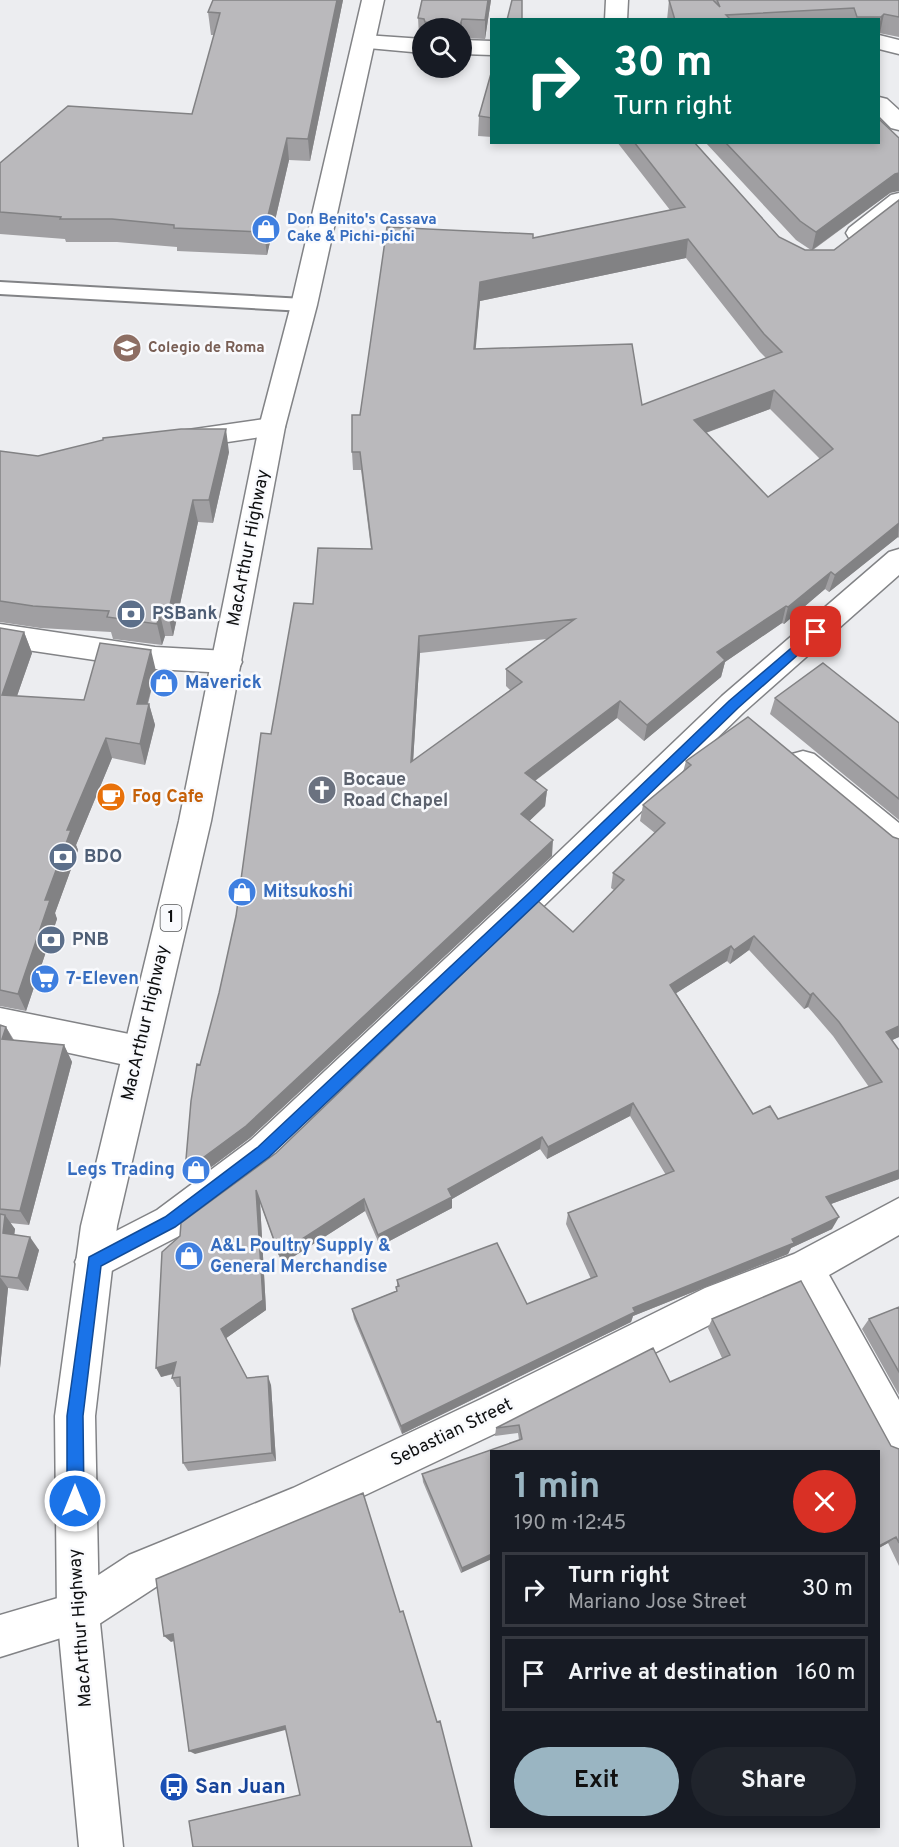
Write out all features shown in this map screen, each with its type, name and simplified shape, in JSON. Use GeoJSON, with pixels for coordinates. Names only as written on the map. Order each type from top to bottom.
{"type":"FeatureCollection","features":[{"type":"Feature","properties":{"kind":"main road","name":"MacArthur Highway"},"geometry":{"type":"LineString","coordinates":[[101,1847],[78,1613],[75,1416],[99,1226],[195,821],[228,662],[272,427],[304,305],[373,0]]}},
{"type":"Feature","properties":{"kind":"main road"},"geometry":{"type":"LineString","coordinates":[[616,18],[617,0]]}},
{"type":"Feature","properties":{"kind":"main road"},"geometry":{"type":"LineString","coordinates":[[364,42],[412,45]]}},
{"type":"Feature","properties":{"kind":"main road"},"geometry":{"type":"LineString","coordinates":[[880,42],[899,47]]}},
{"type":"Feature","properties":{"kind":"main road"},"geometry":{"type":"LineString","coordinates":[[472,47],[490,48]]}},
{"type":"Feature","properties":{"kind":"main road"},"geometry":{"type":"LineString","coordinates":[[880,105],[899,123]]}},
{"type":"Feature","properties":{"kind":"main road"},"geometry":{"type":"LineString","coordinates":[[842,246],[899,200]]}},
{"type":"Feature","properties":{"kind":"main road"},"geometry":{"type":"LineString","coordinates":[[155,442],[272,427]]}},
{"type":"Feature","properties":{"kind":"main road"},"geometry":{"type":"LineString","coordinates":[[94,1262],[170,1222],[264,1152],[543,889],[742,712],[899,559]]}},
{"type":"Feature","properties":{"kind":"main road"},"geometry":{"type":"LineString","coordinates":[[0,635],[155,658],[228,662]]}},
{"type":"Feature","properties":{"kind":"main road"},"geometry":{"type":"LineString","coordinates":[[779,743],[899,842]]}},
{"type":"Feature","properties":{"kind":"main road"},"geometry":{"type":"LineString","coordinates":[[0,1023],[139,1052]]}},
{"type":"Feature","properties":{"kind":"main road","name":"Sebastian Street"},"geometry":{"type":"LineString","coordinates":[[0,1636],[78,1613],[144,1570],[307,1502],[495,1413],[718,1301],[805,1268],[899,1215]]}},
{"type":"Feature","properties":{"kind":"main road"},"geometry":{"type":"LineString","coordinates":[[805,1268],[899,1439]]}},
{"type":"Feature","properties":{"kind":"lane"},"geometry":{"type":"LineString","coordinates":[[0,288],[304,305]]}},
{"type":"Feature","properties":{"kind":"building"},"geometry":{"type":"Polygon","coordinates":[[[213,0],[337,0],[308,139],[287,138],[264,232],[174,228],[174,225],[112,219],[60,219],[61,217],[0,212],[0,163],[68,106],[192,114],[220,13],[208,12],[213,0]]]}},
{"type":"Feature","properties":{"kind":"building"},"geometry":{"type":"Polygon","coordinates":[[[422,0],[488,0],[485,20],[418,18],[422,0]]]}},
{"type":"Feature","properties":{"kind":"building"},"geometry":{"type":"Polygon","coordinates":[[[512,0],[522,0],[522,18],[508,18],[512,0]]]}},
{"type":"Feature","properties":{"kind":"building"},"geometry":{"type":"Polygon","coordinates":[[[669,0],[713,0],[720,7],[717,0],[899,0],[899,17],[884,14],[881,17],[857,17],[854,8],[726,15],[729,18],[674,18],[669,0]]]}},
{"type":"Feature","properties":{"kind":"building"},"geometry":{"type":"Polygon","coordinates":[[[490,77],[490,118],[479,116],[490,77]]]}},
{"type":"Feature","properties":{"kind":"building"},"geometry":{"type":"Polygon","coordinates":[[[880,120],[899,138],[899,173],[816,232],[800,221],[727,144],[880,144],[880,120]]]}},
{"type":"Feature","properties":{"kind":"building"},"geometry":{"type":"Polygon","coordinates":[[[636,144],[696,144],[779,237],[805,250],[834,250],[899,200],[899,523],[835,575],[831,572],[788,607],[786,606],[717,652],[725,660],[647,725],[620,701],[525,773],[547,790],[521,814],[553,840],[246,1126],[185,1171],[191,1101],[197,1064],[200,1065],[219,993],[236,916],[261,733],[271,734],[294,603],[313,604],[318,548],[372,549],[360,452],[352,452],[352,415],[360,415],[387,227],[533,234],[533,238],[685,207],[636,144]],[[688,239],[480,282],[474,349],[632,344],[642,405],[782,352],[764,334],[688,239]],[[774,390],[694,420],[768,497],[833,449],[774,390]],[[575,619],[419,636],[411,762],[522,682],[506,669],[575,619]]]}},
{"type":"Feature","properties":{"kind":"building"},"geometry":{"type":"Polygon","coordinates":[[[181,429],[226,429],[209,500],[193,500],[168,614],[160,614],[157,624],[107,617],[109,611],[33,606],[0,601],[0,451],[38,456],[103,440],[103,438],[181,429]]]}},
{"type":"Feature","properties":{"kind":"building"},"geometry":{"type":"Polygon","coordinates":[[[0,628],[24,632],[2,695],[84,700],[100,643],[151,650],[137,704],[149,704],[140,744],[106,738],[67,830],[71,830],[45,900],[50,900],[18,994],[0,990],[0,628]]]}},
{"type":"Feature","properties":{"kind":"building"},"geometry":{"type":"Polygon","coordinates":[[[823,663],[899,723],[899,799],[775,698],[823,663]]]}},
{"type":"Feature","properties":{"kind":"building"},"geometry":{"type":"Polygon","coordinates":[[[748,717],[893,837],[899,839],[899,1026],[886,1032],[899,1050],[899,1170],[826,1197],[839,1217],[792,1239],[794,1243],[633,1308],[635,1312],[401,1426],[352,1309],[397,1291],[396,1287],[399,1286],[397,1280],[497,1243],[527,1304],[597,1276],[568,1213],[674,1171],[633,1103],[548,1147],[542,1137],[448,1189],[452,1197],[378,1235],[364,1199],[279,1254],[256,1190],[263,1300],[221,1329],[247,1378],[268,1376],[272,1453],[183,1463],[180,1377],[172,1378],[176,1362],[156,1368],[162,1252],[180,1236],[181,1223],[276,1153],[538,901],[573,932],[624,880],[613,873],[665,823],[643,805],[691,765],[686,761],[748,717]],[[754,936],[734,950],[731,946],[670,985],[753,1114],[770,1106],[778,1119],[882,1082],[839,1022],[813,993],[810,995],[754,936]]]}},
{"type":"Feature","properties":{"kind":"building"},"geometry":{"type":"Polygon","coordinates":[[[0,1025],[6,1027],[2,1039],[64,1045],[20,1211],[0,1209],[0,1025]]]}},
{"type":"Feature","properties":{"kind":"building"},"geometry":{"type":"Polygon","coordinates":[[[0,1214],[5,1215],[3,1233],[30,1237],[18,1278],[0,1276],[0,1214]]]}},
{"type":"Feature","properties":{"kind":"building"},"geometry":{"type":"Polygon","coordinates":[[[801,1281],[891,1446],[899,1449],[899,1543],[896,1537],[880,1545],[880,1450],[491,1450],[522,1439],[519,1425],[496,1428],[653,1348],[670,1382],[730,1355],[712,1319],[801,1281]]]}},
{"type":"Feature","properties":{"kind":"building"},"geometry":{"type":"Polygon","coordinates":[[[899,1307],[899,1372],[869,1319],[899,1307]]]}},
{"type":"Feature","properties":{"kind":"building"},"geometry":{"type":"Polygon","coordinates":[[[490,1450],[490,1555],[462,1568],[422,1474],[490,1450]]]}},
{"type":"Feature","properties":{"kind":"building"},"geometry":{"type":"Polygon","coordinates":[[[363,1493],[437,1722],[440,1721],[472,1847],[193,1847],[189,1821],[300,1795],[285,1726],[189,1751],[173,1634],[164,1636],[156,1579],[363,1493]]]}},
{"type":"Feature","properties":{"kind":"place","name":"Don Benito's Cassava Cake & Pichi-pichi"},"geometry":{"type":"Point","coordinates":[266,229]}},
{"type":"Feature","properties":{"kind":"place","name":"Colegio de Roma"},"geometry":{"type":"Point","coordinates":[127,348]}},
{"type":"Feature","properties":{"kind":"place","name":"PSBank"},"geometry":{"type":"Point","coordinates":[131,614]}},
{"type":"Feature","properties":{"kind":"place","name":"Maverick"},"geometry":{"type":"Point","coordinates":[164,683]}},
{"type":"Feature","properties":{"kind":"place","name":"Bocaue Road Chapel"},"geometry":{"type":"Point","coordinates":[322,790]}},
{"type":"Feature","properties":{"kind":"place","name":"Fog Cafe"},"geometry":{"type":"Point","coordinates":[111,797]}},
{"type":"Feature","properties":{"kind":"place","name":"BDO"},"geometry":{"type":"Point","coordinates":[63,857]}},
{"type":"Feature","properties":{"kind":"place","name":"Mitsukoshi"},"geometry":{"type":"Point","coordinates":[242,892]}},
{"type":"Feature","properties":{"kind":"place","name":"PNB"},"geometry":{"type":"Point","coordinates":[51,940]}},
{"type":"Feature","properties":{"kind":"place","name":"7-Eleven"},"geometry":{"type":"Point","coordinates":[45,979]}},
{"type":"Feature","properties":{"kind":"place","name":"Legs Trading"},"geometry":{"type":"Point","coordinates":[196,1170]}},
{"type":"Feature","properties":{"kind":"place","name":"A&L Poultry Supply & General Merchandise"},"geometry":{"type":"Point","coordinates":[189,1256]}},
{"type":"Feature","properties":{"kind":"place","name":"San Juan"},"geometry":{"type":"Point","coordinates":[174,1787]}},
{"type":"Feature","properties":{"kind":"route"},"geometry":{"type":"LineString","coordinates":[[75,1501],[75,1416],[94,1262],[170,1222],[264,1152],[350,1068],[534,897],[733,704],[816,632]]}}]}
